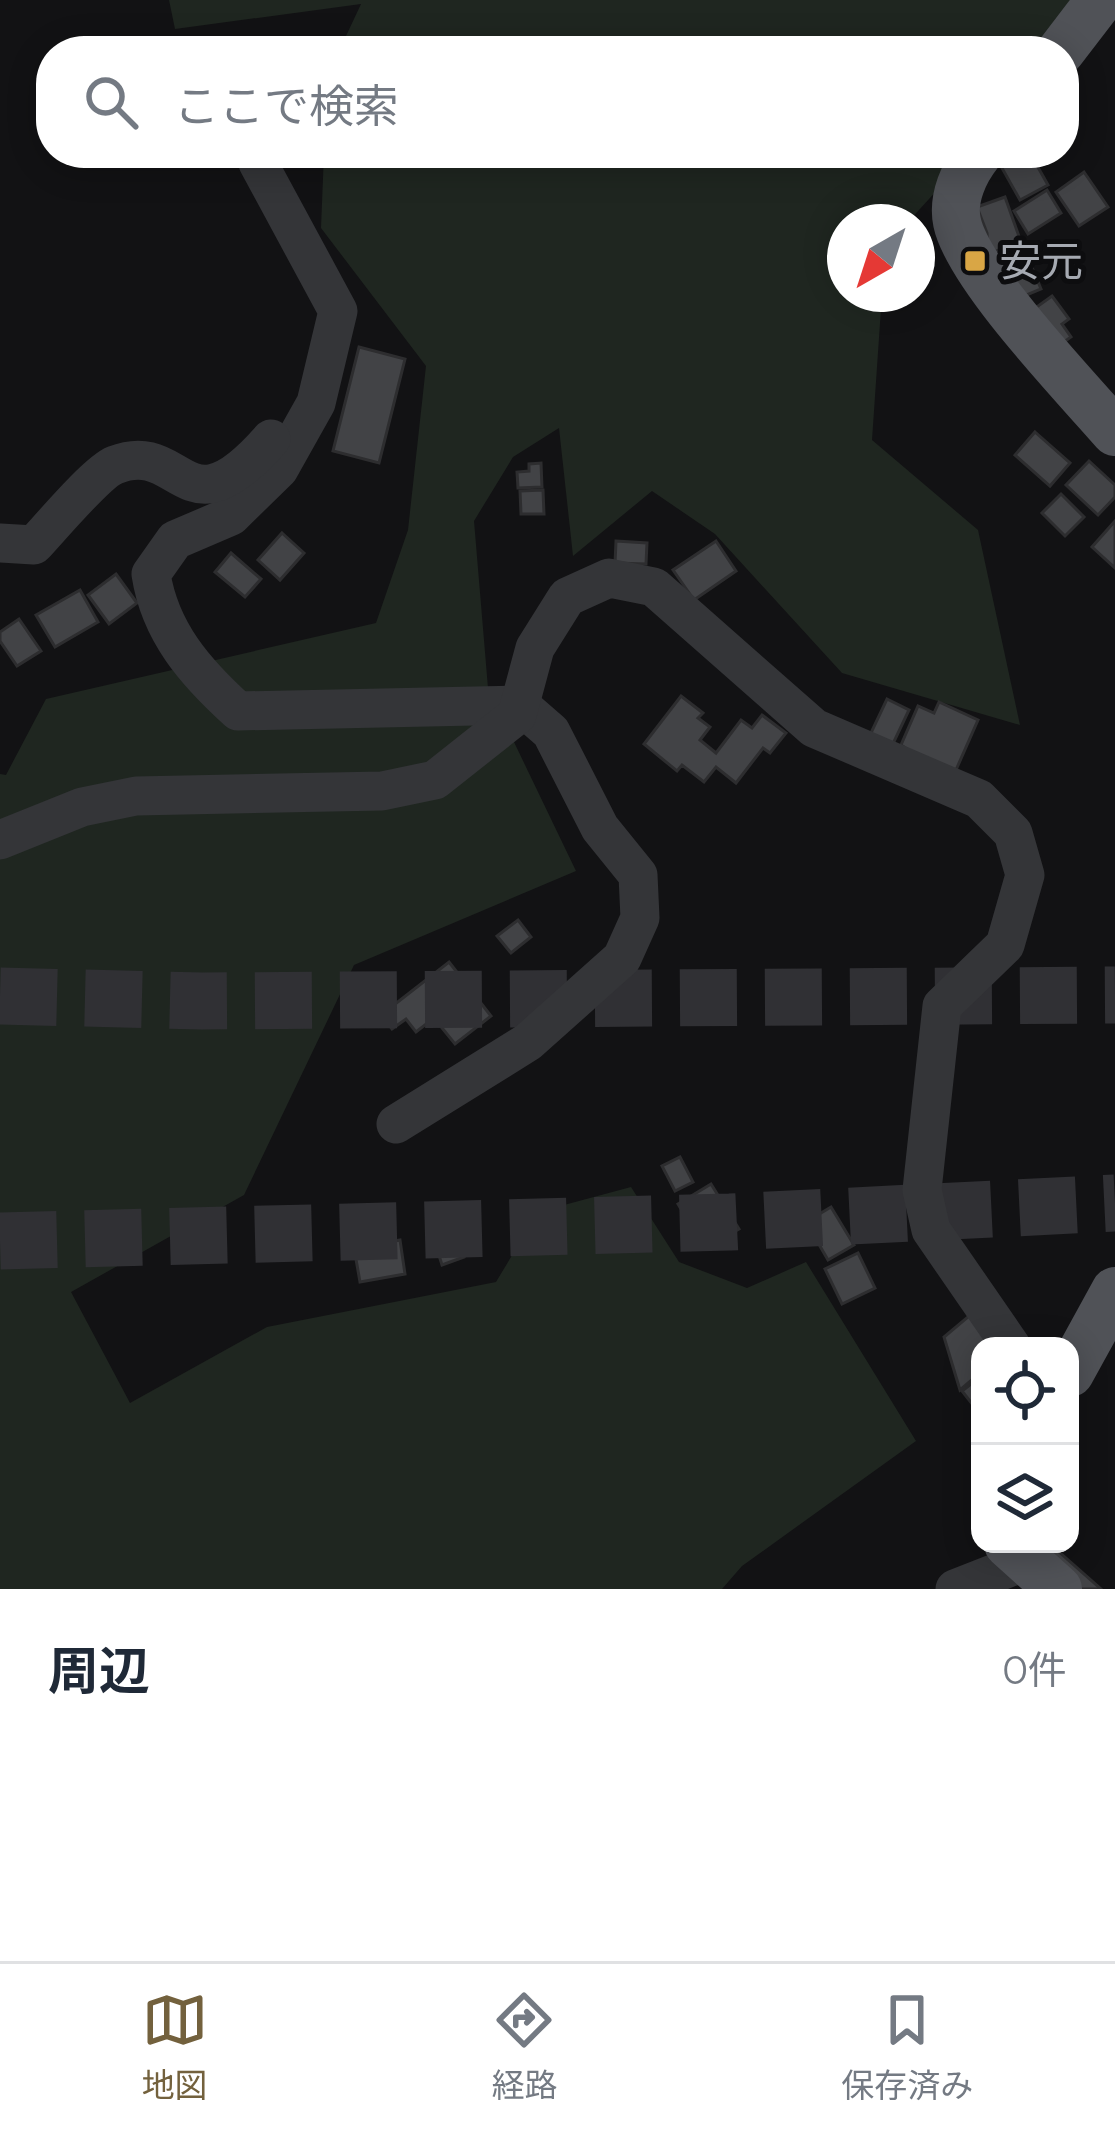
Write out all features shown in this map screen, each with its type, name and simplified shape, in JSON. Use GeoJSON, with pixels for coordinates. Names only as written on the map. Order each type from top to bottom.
{"type":"FeatureCollection","features":[{"type":"Feature","properties":{"kind":"main road"},"geometry":{"type":"LineString","coordinates":[[1074,36],[1104,3]]}},
{"type":"Feature","properties":{"kind":"main road"},"geometry":{"type":"LineString","coordinates":[[970,168],[959,188],[955,216],[961,238],[1020,321],[1115,431]]}},
{"type":"Feature","properties":{"kind":"main road"},"geometry":{"type":"LineString","coordinates":[[1079,1357],[1115,1291]]}},
{"type":"Feature","properties":{"kind":"street"},"geometry":{"type":"LineString","coordinates":[[260,168],[338,311],[312,410],[279,470],[231,516],[175,540],[151,574],[156,608],[196,674],[238,710],[520,706],[550,732],[600,828],[638,875],[640,918],[622,958],[528,1042],[396,1124]]}},
{"type":"Feature","properties":{"kind":"street"},"geometry":{"type":"LineString","coordinates":[[0,543],[34,545],[111,466],[145,459],[196,485],[219,484],[246,467],[296,411],[312,410]]}},
{"type":"Feature","properties":{"kind":"street"},"geometry":{"type":"LineString","coordinates":[[0,840],[82,807],[136,796],[382,791],[435,780],[517,715],[535,648],[567,597],[609,578],[654,587],[814,728],[979,799],[1013,833],[1024,875],[1005,945],[942,1006],[922,1190],[931,1230],[1005,1337]]}},
{"type":"Feature","properties":{"kind":"street"},"geometry":{"type":"LineString","coordinates":[[955,1589],[1030,1565]]}},
{"type":"Feature","properties":{"kind":"shaded area"},"geometry":{"type":"Polygon","coordinates":[[[169,0],[1070,0],[1047,36],[346,36],[361,4],[175,29],[169,0]]]}},
{"type":"Feature","properties":{"kind":"shaded area"},"geometry":{"type":"Polygon","coordinates":[[[323,168],[957,168],[924,204],[827,204],[827,312],[881,312],[872,440],[978,530],[1020,725],[842,673],[715,534],[652,491],[573,556],[559,428],[513,457],[474,521],[488,688],[576,871],[354,965],[244,1195],[71,1292],[130,1403],[267,1327],[496,1282],[538,1212],[631,1187],[679,1262],[747,1288],[806,1262],[916,1441],[742,1566],[722,1589],[0,1589],[0,774],[6,775],[46,699],[376,623],[408,530],[426,366],[321,228],[323,168]]]}},
{"type":"Feature","properties":{"kind":"building"},"geometry":{"type":"Polygon","coordinates":[[[1002,168],[1038,168],[1048,185],[1020,200],[1002,168]]]}},
{"type":"Feature","properties":{"kind":"building"},"geometry":{"type":"Polygon","coordinates":[[[1084,172],[1108,207],[1079,226],[1056,192],[1084,172]]]}},
{"type":"Feature","properties":{"kind":"building"},"geometry":{"type":"Polygon","coordinates":[[[1047,190],[1061,213],[1028,234],[1014,211],[1047,190]]]}},
{"type":"Feature","properties":{"kind":"building"},"geometry":{"type":"Polygon","coordinates":[[[1005,197],[1021,242],[988,254],[987,233],[977,207],[1005,197]]]}},
{"type":"Feature","properties":{"kind":"building"},"geometry":{"type":"Polygon","coordinates":[[[1028,258],[1041,289],[1022,297],[1003,269],[1028,258]]]}},
{"type":"Feature","properties":{"kind":"building"},"geometry":{"type":"Polygon","coordinates":[[[1052,296],[1069,319],[1062,324],[1071,337],[1057,347],[1031,311],[1052,296]]]}},
{"type":"Feature","properties":{"kind":"building"},"geometry":{"type":"Polygon","coordinates":[[[359,347],[405,359],[379,463],[333,451],[359,347]]]}},
{"type":"Feature","properties":{"kind":"building"},"geometry":{"type":"Polygon","coordinates":[[[1035,432],[1070,463],[1050,486],[1015,455],[1035,432]]]}},
{"type":"Feature","properties":{"kind":"building"},"geometry":{"type":"Polygon","coordinates":[[[1089,461],[1115,485],[1115,497],[1098,515],[1066,485],[1089,461]]]}},
{"type":"Feature","properties":{"kind":"building"},"geometry":{"type":"Polygon","coordinates":[[[541,463],[542,487],[518,488],[517,472],[541,463]]]}},
{"type":"Feature","properties":{"kind":"building"},"geometry":{"type":"Polygon","coordinates":[[[543,490],[544,514],[521,514],[520,491],[543,490]]]}},
{"type":"Feature","properties":{"kind":"building"},"geometry":{"type":"Polygon","coordinates":[[[1061,494],[1084,517],[1065,536],[1042,513],[1061,494]]]}},
{"type":"Feature","properties":{"kind":"building"},"geometry":{"type":"Polygon","coordinates":[[[1115,521],[1115,568],[1092,547],[1115,521]]]}},
{"type":"Feature","properties":{"kind":"building"},"geometry":{"type":"Polygon","coordinates":[[[282,533],[304,553],[280,580],[258,560],[282,533]]]}},
{"type":"Feature","properties":{"kind":"building"},"geometry":{"type":"Polygon","coordinates":[[[616,541],[647,543],[646,564],[615,563],[616,541]]]}},
{"type":"Feature","properties":{"kind":"building"},"geometry":{"type":"Polygon","coordinates":[[[716,541],[736,571],[694,600],[673,570],[716,541]]]}},
{"type":"Feature","properties":{"kind":"building"},"geometry":{"type":"Polygon","coordinates":[[[231,553],[261,579],[245,597],[215,572],[231,553]]]}},
{"type":"Feature","properties":{"kind":"building"},"geometry":{"type":"Polygon","coordinates":[[[116,574],[137,603],[109,624],[88,595],[116,574]]]}},
{"type":"Feature","properties":{"kind":"building"},"geometry":{"type":"Polygon","coordinates":[[[80,590],[98,622],[55,647],[36,615],[80,590]]]}},
{"type":"Feature","properties":{"kind":"building"},"geometry":{"type":"Polygon","coordinates":[[[19,619],[41,651],[17,666],[0,641],[0,632],[19,619]]]}},
{"type":"Feature","properties":{"kind":"building"},"geometry":{"type":"Polygon","coordinates":[[[681,696],[703,713],[698,718],[710,727],[700,740],[716,753],[741,720],[752,728],[762,715],[786,733],[770,753],[763,748],[736,783],[716,767],[704,782],[682,765],[677,771],[644,744],[681,696]]]}},
{"type":"Feature","properties":{"kind":"building"},"geometry":{"type":"Polygon","coordinates":[[[887,699],[909,710],[891,748],[869,737],[887,699]]]}},
{"type":"Feature","properties":{"kind":"building"},"geometry":{"type":"Polygon","coordinates":[[[939,702],[978,720],[952,779],[901,745],[918,706],[934,713],[939,702]]]}},
{"type":"Feature","properties":{"kind":"building"},"geometry":{"type":"Polygon","coordinates":[[[518,920],[531,937],[511,953],[497,936],[518,920]]]}},
{"type":"Feature","properties":{"kind":"building"},"geometry":{"type":"Polygon","coordinates":[[[449,962],[491,1016],[455,1044],[434,1018],[416,1032],[406,1019],[392,1029],[381,1015],[449,962]]]}},
{"type":"Feature","properties":{"kind":"building"},"geometry":{"type":"Polygon","coordinates":[[[680,1157],[693,1182],[675,1191],[662,1166],[680,1157]]]}},
{"type":"Feature","properties":{"kind":"building"},"geometry":{"type":"Polygon","coordinates":[[[711,1184],[739,1229],[705,1249],[678,1204],[711,1184]]]}},
{"type":"Feature","properties":{"kind":"building"},"geometry":{"type":"Polygon","coordinates":[[[831,1207],[854,1245],[828,1260],[806,1222],[831,1207]]]}},
{"type":"Feature","properties":{"kind":"building"},"geometry":{"type":"Polygon","coordinates":[[[400,1240],[405,1274],[360,1282],[354,1248],[400,1240]]]}},
{"type":"Feature","properties":{"kind":"building"},"geometry":{"type":"Polygon","coordinates":[[[459,1241],[464,1257],[442,1265],[437,1249],[459,1241]]]}},
{"type":"Feature","properties":{"kind":"building"},"geometry":{"type":"Polygon","coordinates":[[[858,1253],[875,1288],[842,1304],[825,1269],[858,1253]]]}},
{"type":"Feature","properties":{"kind":"building"},"geometry":{"type":"Polygon","coordinates":[[[969,1316],[986,1337],[971,1337],[971,1381],[960,1390],[944,1337],[969,1316]]]}},
{"type":"Feature","properties":{"kind":"building"},"geometry":{"type":"Polygon","coordinates":[[[1039,1553],[1060,1553],[1101,1589],[1081,1589],[1039,1553]]]}},
{"type":"Feature","properties":{"kind":"tunnel"},"geometry":{"type":"LineString","coordinates":[[0,996],[202,1001],[1115,995]]}},
{"type":"Feature","properties":{"kind":"tunnel"},"geometry":{"type":"LineString","coordinates":[[0,1241],[730,1222],[1115,1203]]}},
{"type":"Feature","properties":{"kind":"place","name":"安元"},"geometry":{"type":"Point","coordinates":[975,261]}}]}
